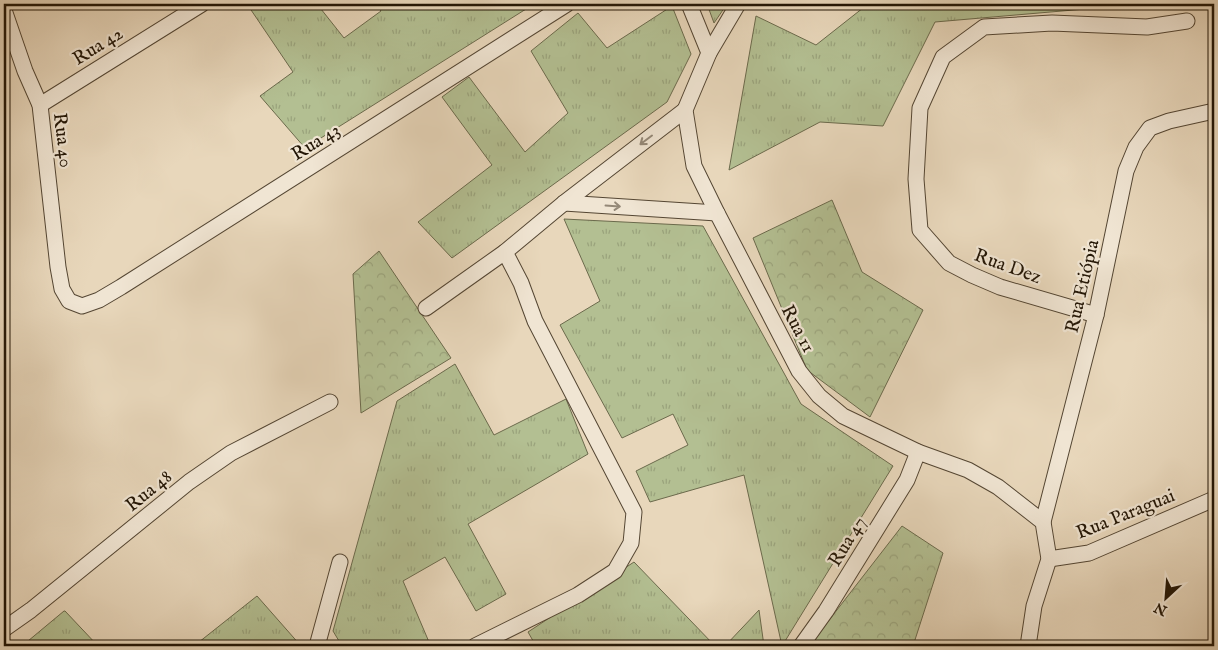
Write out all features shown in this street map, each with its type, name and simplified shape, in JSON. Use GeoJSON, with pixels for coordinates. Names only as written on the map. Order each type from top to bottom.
{"type":"FeatureCollection","features":[{"type":"Feature","properties":{"kind":"street","name":"Rua 40"},"geometry":{"type":"LineString","coordinates":[[4,4],[4,10],[25,71],[40,105],[62,289],[69,301],[82,306]]}},
{"type":"Feature","properties":{"kind":"street","name":"Rua 42"},"geometry":{"type":"LineString","coordinates":[[40,105],[202,4]]}},
{"type":"Feature","properties":{"kind":"street","name":"Rua 43"},"geometry":{"type":"LineString","coordinates":[[82,306],[99,300],[121,287],[567,4]]}},
{"type":"Feature","properties":{"kind":"street"},"geometry":{"type":"LineString","coordinates":[[689,4],[709,54]]}},
{"type":"Feature","properties":{"kind":"street"},"geometry":{"type":"LineString","coordinates":[[426,308],[506,252],[564,203],[685,110],[709,54],[738,4]]}},
{"type":"Feature","properties":{"kind":"street","name":"Rua Dez"},"geometry":{"type":"LineString","coordinates":[[1096,315],[1000,287],[972,275],[949,263],[920,230],[916,179],[920,108],[942,57],[984,27],[1052,23],[1147,27],[1186,21]]}},
{"type":"Feature","properties":{"kind":"street","name":"Rua 11"},"geometry":{"type":"LineString","coordinates":[[685,110],[694,166],[799,370],[819,396],[843,416],[918,452],[976,474],[1023,505],[1043,522]]}},
{"type":"Feature","properties":{"kind":"street","name":"Rua Etiópia"},"geometry":{"type":"LineString","coordinates":[[1043,522],[1096,315],[1126,171],[1136,147],[1150,128],[1169,121],[1214,111]]}},
{"type":"Feature","properties":{"kind":"street"},"geometry":{"type":"LineString","coordinates":[[564,203],[717,213]]}},
{"type":"Feature","properties":{"kind":"street"},"geometry":{"type":"LineString","coordinates":[[475,646],[578,595],[615,571],[631,543],[634,512],[535,321],[521,283],[506,252]]}},
{"type":"Feature","properties":{"kind":"street","name":"Rua 48"},"geometry":{"type":"LineString","coordinates":[[4,629],[210,468],[231,454],[330,402]]}},
{"type":"Feature","properties":{"kind":"street","name":"Rua 47"},"geometry":{"type":"LineString","coordinates":[[801,646],[826,611],[907,480],[918,452]]}},
{"type":"Feature","properties":{"kind":"street","name":"Rua Paraguai"},"geometry":{"type":"LineString","coordinates":[[1048,560],[1089,553],[1214,498]]}},
{"type":"Feature","properties":{"kind":"street"},"geometry":{"type":"LineString","coordinates":[[1028,646],[1034,606],[1048,560],[1043,522]]}},
{"type":"Feature","properties":{"kind":"street"},"geometry":{"type":"LineString","coordinates":[[317,646],[340,562]]}},
{"type":"Feature","properties":{"kind":"green space"},"geometry":{"type":"Polygon","coordinates":[[[247,4],[317,4],[344,38],[381,11],[376,4],[534,4],[305,148],[260,96],[293,72],[247,4]]]}},
{"type":"Feature","properties":{"kind":"green space"},"geometry":{"type":"Polygon","coordinates":[[[707,4],[727,4],[714,23],[707,4]]]}},
{"type":"Feature","properties":{"kind":"green space"},"geometry":{"type":"Polygon","coordinates":[[[868,4],[1143,4],[935,22],[883,126],[820,122],[729,170],[756,16],[816,45],[868,4]]]}},
{"type":"Feature","properties":{"kind":"green space"},"geometry":{"type":"Polygon","coordinates":[[[672,6],[691,54],[667,102],[452,258],[418,222],[492,165],[442,97],[469,77],[525,152],[568,113],[531,51],[578,13],[607,48],[672,6]]]}},
{"type":"Feature","properties":{"kind":"green space"},"geometry":{"type":"Polygon","coordinates":[[[832,200],[862,272],[923,310],[870,417],[807,370],[753,238],[832,200]]]}},
{"type":"Feature","properties":{"kind":"green space"},"geometry":{"type":"Polygon","coordinates":[[[564,219],[703,226],[801,404],[893,466],[782,646],[744,475],[650,502],[636,471],[688,445],[673,414],[622,438],[560,325],[600,301],[564,219]]]}},
{"type":"Feature","properties":{"kind":"green space"},"geometry":{"type":"Polygon","coordinates":[[[379,251],[451,358],[361,413],[353,274],[379,251]]]}},
{"type":"Feature","properties":{"kind":"green space"},"geometry":{"type":"Polygon","coordinates":[[[455,364],[494,435],[566,399],[588,454],[468,524],[506,594],[476,611],[445,557],[403,581],[429,642],[417,646],[342,646],[333,631],[397,401],[455,364]]]}},
{"type":"Feature","properties":{"kind":"green space"},"geometry":{"type":"Polygon","coordinates":[[[902,526],[943,553],[913,646],[809,646],[902,526]]]}},
{"type":"Feature","properties":{"kind":"green space"},"geometry":{"type":"Polygon","coordinates":[[[634,562],[715,646],[536,646],[528,632],[634,562]]]}},
{"type":"Feature","properties":{"kind":"green space"},"geometry":{"type":"Polygon","coordinates":[[[257,596],[301,646],[194,646],[257,596]]]}},
{"type":"Feature","properties":{"kind":"green space"},"geometry":{"type":"Polygon","coordinates":[[[759,610],[764,646],[725,646],[759,610]]]}},
{"type":"Feature","properties":{"kind":"green space"},"geometry":{"type":"Polygon","coordinates":[[[64,611],[98,646],[22,646],[64,611]]]}}]}
